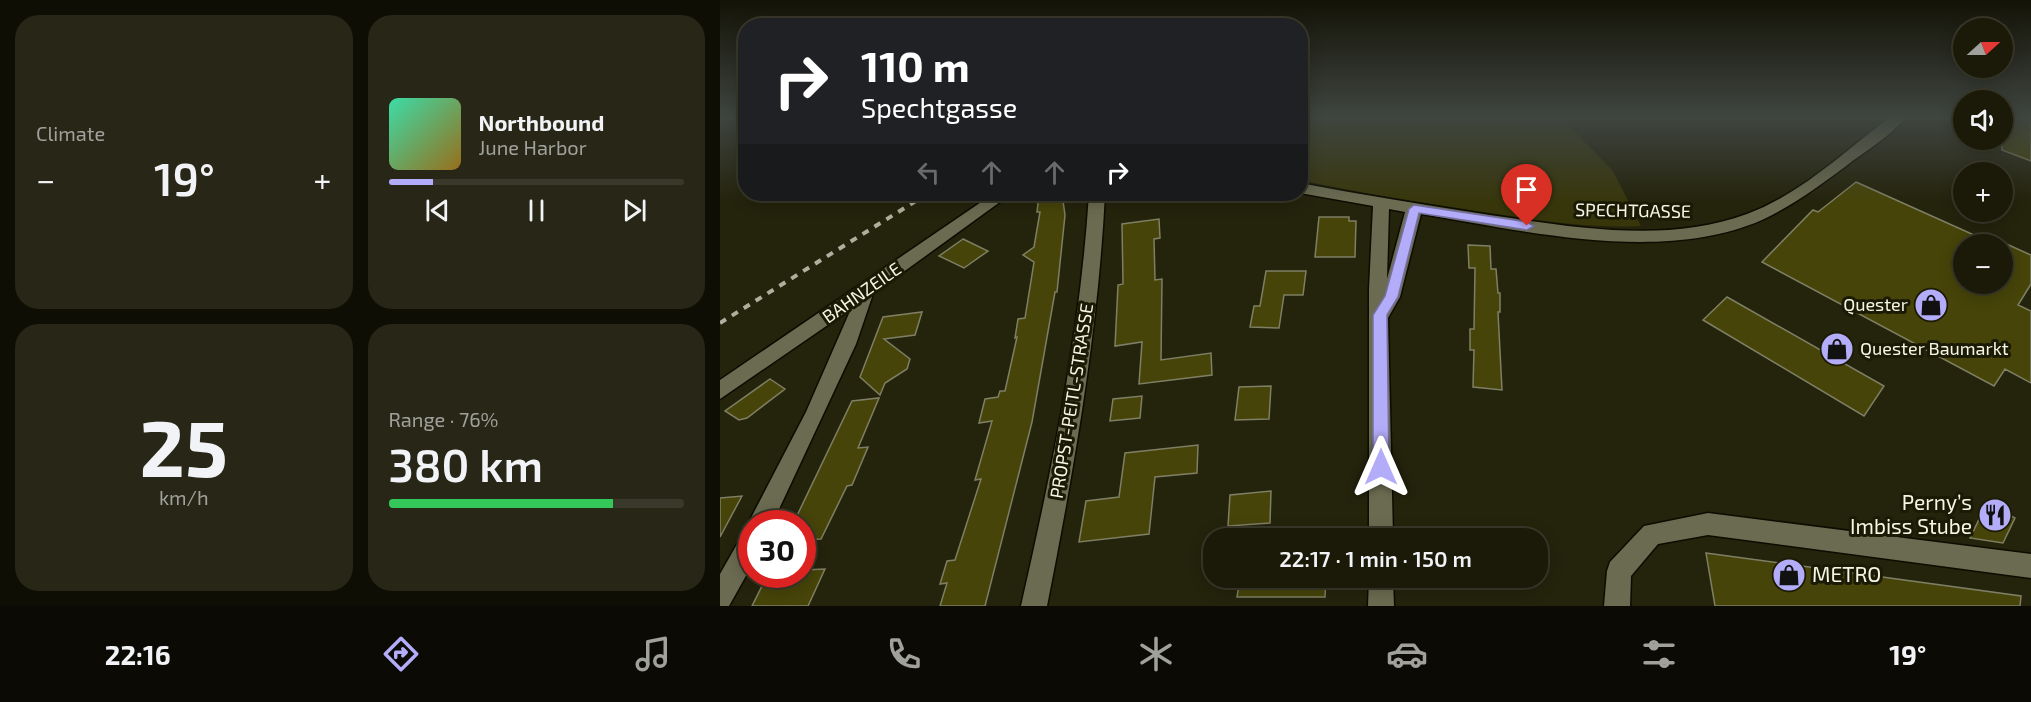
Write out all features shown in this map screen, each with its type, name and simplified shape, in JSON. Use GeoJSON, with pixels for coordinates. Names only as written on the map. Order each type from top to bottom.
{"type":"FeatureCollection","features":[{"type":"Feature","properties":{"kind":"street","name":"SPECHTGASSE"},"geometry":{"type":"LineString","coordinates":[[1308,189],[1414,209],[1590,232],[1659,234],[1720,228],[1755,217],[1782,203],[1861,145]]}},
{"type":"Feature","properties":{"kind":"street","name":"BAHNZEILE"},"geometry":{"type":"LineString","coordinates":[[720,391],[993,201]]}},
{"type":"Feature","properties":{"kind":"street","name":"PROPST-PEITL-STRASSE"},"geometry":{"type":"LineString","coordinates":[[1034,606],[1076,393],[1093,266],[1097,201]]}},
{"type":"Feature","properties":{"kind":"street"},"geometry":{"type":"LineString","coordinates":[[1381,203],[1381,528]]}},
{"type":"Feature","properties":{"kind":"street"},"geometry":{"type":"LineString","coordinates":[[1380,315],[1391,297],[1414,209]]}},
{"type":"Feature","properties":{"kind":"street"},"geometry":{"type":"LineString","coordinates":[[767,510],[815,416],[855,323],[864,292]]}},
{"type":"Feature","properties":{"kind":"street"},"geometry":{"type":"LineString","coordinates":[[1617,606],[1618,571],[1652,534],[1708,524],[2031,566]]}},
{"type":"Feature","properties":{"kind":"street"},"geometry":{"type":"LineString","coordinates":[[720,598],[738,565]]}},
{"type":"Feature","properties":{"kind":"street"},"geometry":{"type":"LineString","coordinates":[[1381,588],[1381,606]]}},
{"type":"Feature","properties":{"kind":"shaded area"},"geometry":{"type":"Polygon","coordinates":[[[1308,145],[1588,145],[1613,171],[1641,226],[1579,225],[1538,220],[1308,181],[1308,145]]]}},
{"type":"Feature","properties":{"kind":"building"},"geometry":{"type":"Polygon","coordinates":[[[2013,145],[2031,145],[2031,161],[2002,150],[2013,150],[2013,145]]]}},
{"type":"Feature","properties":{"kind":"building"},"geometry":{"type":"Polygon","coordinates":[[[1856,182],[1972,234],[1953,234],[1953,294],[2013,294],[2013,247],[2031,255],[2031,284],[2018,305],[2031,311],[2031,383],[2005,369],[1994,386],[1762,262],[1813,210],[1818,212],[1856,182]]]}},
{"type":"Feature","properties":{"kind":"building"},"geometry":{"type":"Polygon","coordinates":[[[1038,201],[1063,201],[1065,215],[1057,292],[1055,292],[1032,422],[985,606],[940,606],[947,583],[940,584],[947,561],[955,560],[981,479],[975,480],[992,421],[979,423],[985,399],[998,397],[1000,391],[1005,391],[1017,337],[1015,338],[1018,319],[1025,318],[1034,262],[1023,255],[1034,247],[1040,212],[1037,212],[1038,201]]]}},
{"type":"Feature","properties":{"kind":"building"},"geometry":{"type":"Polygon","coordinates":[[[1319,217],[1349,217],[1349,221],[1356,221],[1355,257],[1315,257],[1319,217]]]}},
{"type":"Feature","properties":{"kind":"building"},"geometry":{"type":"Polygon","coordinates":[[[1159,219],[1160,238],[1154,239],[1155,280],[1162,279],[1161,360],[1211,353],[1212,375],[1139,384],[1142,342],[1115,346],[1118,285],[1123,284],[1122,224],[1159,219]]]}},
{"type":"Feature","properties":{"kind":"building"},"geometry":{"type":"Polygon","coordinates":[[[963,239],[988,251],[964,268],[939,256],[963,239]]]}},
{"type":"Feature","properties":{"kind":"building"},"geometry":{"type":"Polygon","coordinates":[[[1468,245],[1490,246],[1491,269],[1496,269],[1498,293],[1500,293],[1500,312],[1498,312],[1502,390],[1473,387],[1474,350],[1470,350],[1470,329],[1474,329],[1475,268],[1469,268],[1468,245]]]}},
{"type":"Feature","properties":{"kind":"building"},"geometry":{"type":"Polygon","coordinates":[[[1266,271],[1306,271],[1303,295],[1284,295],[1279,328],[1250,327],[1254,306],[1260,306],[1266,271]]]}},
{"type":"Feature","properties":{"kind":"building"},"geometry":{"type":"Polygon","coordinates":[[[1727,297],[1884,386],[1864,416],[1703,320],[1727,297]]]}},
{"type":"Feature","properties":{"kind":"building"},"geometry":{"type":"Polygon","coordinates":[[[922,312],[915,335],[884,339],[910,359],[907,369],[885,383],[880,395],[860,377],[883,317],[922,312]]]}},
{"type":"Feature","properties":{"kind":"building"},"geometry":{"type":"Polygon","coordinates":[[[770,379],[785,389],[747,418],[739,420],[725,411],[770,379]]]}},
{"type":"Feature","properties":{"kind":"building"},"geometry":{"type":"Polygon","coordinates":[[[1271,386],[1269,419],[1235,420],[1239,387],[1271,386]]]}},
{"type":"Feature","properties":{"kind":"building"},"geometry":{"type":"Polygon","coordinates":[[[1142,396],[1140,418],[1110,421],[1113,399],[1142,396]]]}},
{"type":"Feature","properties":{"kind":"building"},"geometry":{"type":"Polygon","coordinates":[[[879,398],[858,448],[868,447],[852,485],[847,486],[821,539],[816,539],[816,510],[800,510],[852,401],[879,398]]]}},
{"type":"Feature","properties":{"kind":"building"},"geometry":{"type":"Polygon","coordinates":[[[1198,445],[1197,473],[1155,477],[1149,534],[1079,542],[1086,501],[1119,497],[1125,453],[1198,445]]]}},
{"type":"Feature","properties":{"kind":"building"},"geometry":{"type":"Polygon","coordinates":[[[1271,491],[1270,523],[1228,526],[1230,495],[1271,491]]]}},
{"type":"Feature","properties":{"kind":"building"},"geometry":{"type":"Polygon","coordinates":[[[742,496],[720,537],[720,498],[742,496]]]}},
{"type":"Feature","properties":{"kind":"building","name":"Perny’s Imbiss Stube"},"geometry":{"type":"Polygon","coordinates":[[[1987,503],[2015,518],[2003,543],[1970,538],[1987,503]]]}},
{"type":"Feature","properties":{"kind":"building","name":"METRO"},"geometry":{"type":"Polygon","coordinates":[[[1706,553],[2021,596],[2020,606],[1715,606],[1706,553]]]}},
{"type":"Feature","properties":{"kind":"building"},"geometry":{"type":"Polygon","coordinates":[[[816,569],[825,569],[808,606],[752,606],[761,588],[816,588],[816,569]]]}},
{"type":"Feature","properties":{"kind":"building"},"geometry":{"type":"Polygon","coordinates":[[[1238,588],[1325,588],[1325,597],[1237,597],[1238,588]]]}},
{"type":"Feature","properties":{"kind":"railway"},"geometry":{"type":"LineString","coordinates":[[720,323],[916,201]]}},
{"type":"Feature","properties":{"kind":"place","name":"Quester"},"geometry":{"type":"Point","coordinates":[1931,305]}},
{"type":"Feature","properties":{"kind":"place","name":"Quester Baumarkt"},"geometry":{"type":"Point","coordinates":[1837,349]}},
{"type":"Feature","properties":{"kind":"place","name":"Perny’s Imbiss Stube"},"geometry":{"type":"Point","coordinates":[1995,515]}},
{"type":"Feature","properties":{"kind":"place","name":"METRO"},"geometry":{"type":"Point","coordinates":[1789,575]}},
{"type":"Feature","properties":{"kind":"route"},"geometry":{"type":"LineString","coordinates":[[1381,467],[1380,315],[1391,297],[1414,209],[1527,226]]}}]}
